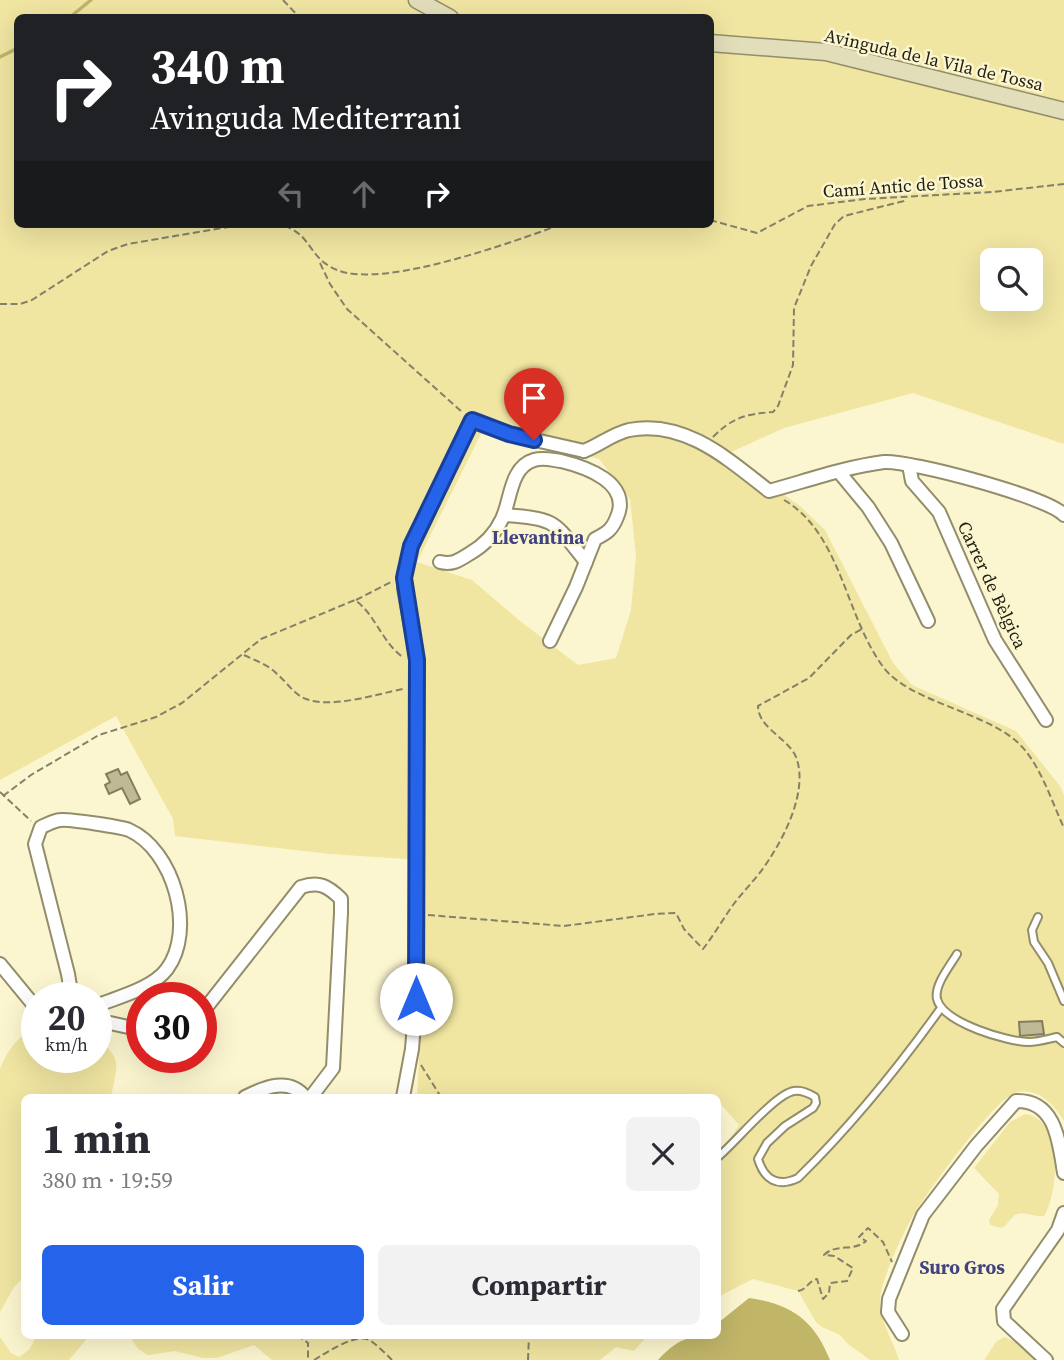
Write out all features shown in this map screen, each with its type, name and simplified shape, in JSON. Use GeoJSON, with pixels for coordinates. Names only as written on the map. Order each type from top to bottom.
{"type":"FeatureCollection","features":[{"type":"Feature","properties":{"kind":"main road"},"geometry":{"type":"LineString","coordinates":[[417,0],[443,14]]}},
{"type":"Feature","properties":{"kind":"main road","name":"Avinguda de la Vila de Tossa"},"geometry":{"type":"LineString","coordinates":[[714,43],[826,52],[1064,111]]}},
{"type":"Feature","properties":{"kind":"street"},"geometry":{"type":"LineString","coordinates":[[404,1094],[412,1049],[416,999],[418,687],[417,660],[404,578],[411,546],[472,420],[509,434],[584,451],[628,430],[659,427],[690,436],[724,456],[769,491],[839,471],[888,462],[909,465],[1041,500],[1064,514]]}},
{"type":"Feature","properties":{"kind":"street"},"geometry":{"type":"LineString","coordinates":[[582,466],[584,451]]}},
{"type":"Feature","properties":{"kind":"street"},"geometry":{"type":"LineString","coordinates":[[440,562],[451,564],[479,549],[491,536],[504,515],[516,476],[528,462],[542,458],[582,466],[603,477],[614,488],[621,502],[619,515],[610,532],[595,539],[550,641]]}},
{"type":"Feature","properties":{"kind":"street","name":"Carrer de Bèlgica"},"geometry":{"type":"LineString","coordinates":[[909,465],[912,481],[939,512],[995,640],[1046,720]]}},
{"type":"Feature","properties":{"kind":"street"},"geometry":{"type":"LineString","coordinates":[[839,471],[868,507],[891,543],[928,621]]}},
{"type":"Feature","properties":{"kind":"street"},"geometry":{"type":"LineString","coordinates":[[504,515],[541,518],[556,524],[586,562]]}},
{"type":"Feature","properties":{"kind":"street"},"geometry":{"type":"LineString","coordinates":[[69,982],[35,844],[41,827],[60,820],[128,829],[150,844],[169,874],[181,909],[179,947],[166,971],[145,986],[112,999]]}},
{"type":"Feature","properties":{"kind":"street"},"geometry":{"type":"LineString","coordinates":[[217,994],[301,887],[320,884],[330,888],[341,899],[332,1068],[313,1094]]}},
{"type":"Feature","properties":{"kind":"street"},"geometry":{"type":"LineString","coordinates":[[0,964],[21,990]]}},
{"type":"Feature","properties":{"kind":"street"},"geometry":{"type":"LineString","coordinates":[[251,1094],[264,1088],[283,1086],[298,1088],[303,1094]]}},
{"type":"Feature","properties":{"kind":"street"},"geometry":{"type":"LineString","coordinates":[[902,1334],[888,1312],[888,1299],[923,1215],[976,1146],[1016,1101],[1028,1101],[1038,1105],[1048,1115],[1059,1140],[1064,1173]]}},
{"type":"Feature","properties":{"kind":"street"},"geometry":{"type":"LineString","coordinates":[[1046,1360],[1004,1321],[1003,1309],[1058,1230],[1064,1213]]}},
{"type":"Feature","properties":{"kind":"lane"},"geometry":{"type":"LineString","coordinates":[[1038,917],[1032,930],[1034,942],[1048,963],[1064,1002]]}},
{"type":"Feature","properties":{"kind":"lane"},"geometry":{"type":"LineString","coordinates":[[957,954],[939,986],[936,998],[941,1008],[980,1031],[998,1037],[1031,1042],[1057,1037],[1064,1043]]}},
{"type":"Feature","properties":{"kind":"lane"},"geometry":{"type":"LineString","coordinates":[[721,1155],[781,1096],[793,1091],[805,1092],[815,1097],[813,1108],[785,1126],[767,1143],[758,1159],[761,1170],[768,1179],[784,1183],[797,1178],[840,1135],[908,1055],[941,1008]]}},
{"type":"Feature","properties":{"kind":"path"},"geometry":{"type":"LineString","coordinates":[[284,0],[296,14]]}},
{"type":"Feature","properties":{"kind":"path","name":"Camí Antic de Tossa"},"geometry":{"type":"LineString","coordinates":[[714,221],[757,233],[808,206],[1064,184]]}},
{"type":"Feature","properties":{"kind":"path"},"geometry":{"type":"LineString","coordinates":[[705,445],[726,424],[747,414],[773,412],[778,406],[793,365],[794,308],[811,266],[835,224],[844,216],[904,201],[907,197]]}},
{"type":"Feature","properties":{"kind":"path"},"geometry":{"type":"LineString","coordinates":[[0,304],[20,304],[32,300],[108,251],[128,244],[222,228]]}},
{"type":"Feature","properties":{"kind":"path"},"geometry":{"type":"LineString","coordinates":[[289,228],[297,230],[305,239],[347,309],[472,420]]}},
{"type":"Feature","properties":{"kind":"path"},"geometry":{"type":"LineString","coordinates":[[320,262],[355,275],[385,274],[497,248],[551,228]]}},
{"type":"Feature","properties":{"kind":"path"},"geometry":{"type":"LineString","coordinates":[[769,491],[791,504],[821,536],[862,629],[884,667],[908,687],[997,727],[1017,741],[1039,773],[1064,828]]}},
{"type":"Feature","properties":{"kind":"path"},"geometry":{"type":"LineString","coordinates":[[4,796],[31,775],[99,736],[156,717],[182,703],[261,639],[404,578]]}},
{"type":"Feature","properties":{"kind":"path"},"geometry":{"type":"LineString","coordinates":[[355,600],[390,646],[402,657],[417,660]]}},
{"type":"Feature","properties":{"kind":"path"},"geometry":{"type":"LineString","coordinates":[[416,915],[499,919],[564,926],[655,914],[676,914],[684,929],[703,949],[769,859],[786,828],[796,799],[800,777],[795,754],[766,724],[758,713],[758,706],[809,678],[850,635],[862,629]]}},
{"type":"Feature","properties":{"kind":"path"},"geometry":{"type":"LineString","coordinates":[[243,654],[276,672],[290,688],[306,699],[341,701],[418,687]]}},
{"type":"Feature","properties":{"kind":"path"},"geometry":{"type":"LineString","coordinates":[[0,792],[41,827]]}},
{"type":"Feature","properties":{"kind":"path"},"geometry":{"type":"LineString","coordinates":[[412,1049],[439,1094]]}},
{"type":"Feature","properties":{"kind":"path"},"geometry":{"type":"LineString","coordinates":[[798,1291],[806,1289],[810,1282],[817,1279],[823,1299],[829,1293],[830,1283],[847,1281],[853,1268],[834,1256],[824,1255],[829,1250],[860,1247],[866,1241],[859,1237],[868,1228],[883,1242],[890,1261],[901,1269]]}},
{"type":"Feature","properties":{"kind":"path"},"geometry":{"type":"LineString","coordinates":[[302,1339],[308,1343],[308,1360]]}},
{"type":"Feature","properties":{"kind":"path"},"geometry":{"type":"LineString","coordinates":[[314,1360],[356,1339]]}},
{"type":"Feature","properties":{"kind":"path"},"geometry":{"type":"LineString","coordinates":[[362,1339],[371,1341],[392,1360]]}},
{"type":"Feature","properties":{"kind":"path"},"geometry":{"type":"LineString","coordinates":[[528,1360],[529,1339]]}},
{"type":"Feature","properties":{"kind":"shaded area"},"geometry":{"type":"Polygon","coordinates":[[[0,0],[1064,0],[1064,444],[913,393],[784,428],[727,454],[800,506],[825,530],[893,663],[912,685],[1016,731],[1060,786],[1064,795],[1064,1121],[1050,1103],[1039,1095],[1017,1092],[1007,1098],[978,1127],[922,1203],[894,1256],[881,1291],[880,1307],[899,1360],[870,1360],[840,1335],[816,1322],[798,1291],[753,1279],[721,1295],[721,1153],[739,1125],[721,1104],[721,1094],[417,1094],[421,1017],[421,860],[330,854],[175,836],[173,819],[116,716],[0,780],[0,0]],[[483,430],[417,562],[472,580],[578,665],[616,658],[631,610],[636,556],[630,499],[599,459],[483,430]]]}},
{"type":"Feature","properties":{"kind":"shaded area"},"geometry":{"type":"Polygon","coordinates":[[[21,1038],[21,1073],[112,1073],[112,1054],[116,1071],[112,1094],[21,1094],[21,1280],[0,1312],[0,1069],[14,1044],[21,1038]]]}},
{"type":"Feature","properties":{"kind":"shaded area"},"geometry":{"type":"Polygon","coordinates":[[[1025,1114],[1038,1119],[1047,1129],[1052,1142],[1055,1174],[1049,1205],[1044,1216],[1018,1214],[1002,1228],[990,1225],[989,1220],[998,1205],[999,1194],[974,1168],[1010,1122],[1025,1114]]]}},
{"type":"Feature","properties":{"kind":"shaded area"},"geometry":{"type":"Polygon","coordinates":[[[749,1298],[777,1305],[799,1316],[808,1324],[817,1334],[830,1360],[658,1360],[671,1347],[685,1340],[721,1339],[721,1321],[749,1298]]]}},
{"type":"Feature","properties":{"kind":"shaded area"},"geometry":{"type":"Polygon","coordinates":[[[0,1337],[11,1353],[19,1357],[29,1350],[35,1339],[87,1339],[69,1360],[0,1360],[0,1337]]]}},
{"type":"Feature","properties":{"kind":"shaded area"},"geometry":{"type":"Polygon","coordinates":[[[1004,1337],[1019,1343],[1037,1360],[984,1360],[996,1342],[1004,1337]]]}},
{"type":"Feature","properties":{"kind":"shaded area"},"geometry":{"type":"Polygon","coordinates":[[[132,1339],[644,1339],[634,1351],[616,1347],[600,1360],[272,1360],[254,1345],[217,1358],[203,1358],[175,1351],[148,1355],[138,1349],[132,1339]]]}},
{"type":"Feature","properties":{"kind":"building"},"geometry":{"type":"Polygon","coordinates":[[[118,769],[121,775],[127,772],[140,799],[130,804],[122,788],[109,794],[105,785],[110,782],[106,774],[118,769]]]}},
{"type":"Feature","properties":{"kind":"building"},"geometry":{"type":"Polygon","coordinates":[[[1042,1021],[1044,1034],[1020,1036],[1019,1022],[1042,1021]]]}},
{"type":"Feature","properties":{"kind":"waterway"},"geometry":{"type":"LineString","coordinates":[[74,14],[91,0]]}},
{"type":"Feature","properties":{"kind":"waterway"},"geometry":{"type":"LineString","coordinates":[[0,57],[14,50]]}},
{"type":"Feature","properties":{"kind":"district","name":"Llevantina"},"geometry":{"type":"Point","coordinates":[538,537]}},
{"type":"Feature","properties":{"kind":"district","name":"Suro Gros"},"geometry":{"type":"Point","coordinates":[962,1267]}},
{"type":"Feature","properties":{"kind":"route"},"geometry":{"type":"LineString","coordinates":[[416,999],[418,694],[416,647],[404,588],[404,574],[411,546],[472,420],[534,440]]}}]}
